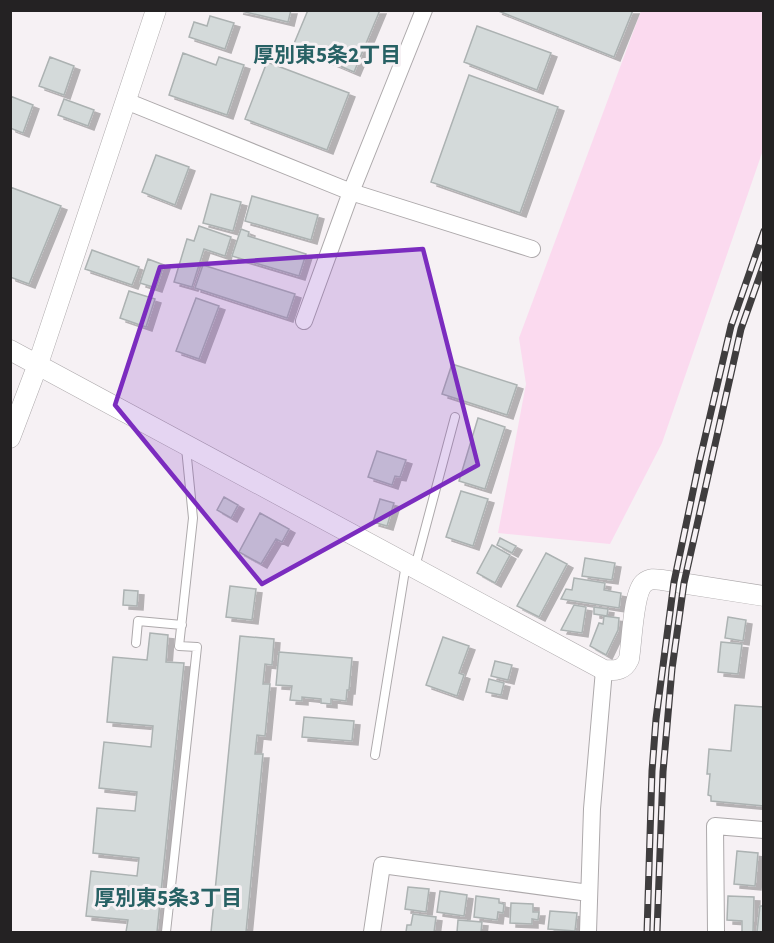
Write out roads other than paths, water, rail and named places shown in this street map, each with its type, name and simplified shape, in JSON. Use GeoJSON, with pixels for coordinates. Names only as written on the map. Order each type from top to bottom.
{"type":"FeatureCollection","features":[{"type":"Feature","properties":{"kind":"street"},"geometry":{"type":"LineString","coordinates":[[10,438],[38,364],[156,10]]}},
{"type":"Feature","properties":{"kind":"street"},"geometry":{"type":"LineString","coordinates":[[304,321],[351,192],[424,10]]}},
{"type":"Feature","properties":{"kind":"street"},"geometry":{"type":"LineString","coordinates":[[126,100],[351,192],[532,249]]}},
{"type":"Feature","properties":{"kind":"street"},"geometry":{"type":"LineString","coordinates":[[10,350],[604,670],[620,670],[626,665],[638,594],[646,582],[653,579],[662,580],[764,596]]}},
{"type":"Feature","properties":{"kind":"street"},"geometry":{"type":"LineString","coordinates":[[588,933],[592,809],[604,670]]}},
{"type":"Feature","properties":{"kind":"street"},"geometry":{"type":"LineString","coordinates":[[716,933],[715,826],[764,830]]}},
{"type":"Feature","properties":{"kind":"street"},"geometry":{"type":"LineString","coordinates":[[372,933],[382,865],[590,893]]}},
{"type":"Feature","properties":{"kind":"lane"},"geometry":{"type":"LineString","coordinates":[[375,755],[410,566],[455,417]]}},
{"type":"Feature","properties":{"kind":"lane"},"geometry":{"type":"LineString","coordinates":[[166,933],[197,647],[179,646],[193,518],[186,444]]}},
{"type":"Feature","properties":{"kind":"lane"},"geometry":{"type":"LineString","coordinates":[[136,644],[138,621],[182,625]]}},
{"type":"Feature","properties":{"kind":"railway"},"geometry":{"type":"LineString","coordinates":[[647,932],[652,771],[656,719],[674,582],[731,326],[764,231]]}},
{"type":"Feature","properties":{"kind":"railway"},"geometry":{"type":"LineString","coordinates":[[657,932],[663,772],[672,669],[684,583],[741,329],[764,264]]}},
{"type":"Feature","properties":{"kind":"district","name":"厚別東5条2丁目"},"geometry":{"type":"Point","coordinates":[327,55]}},
{"type":"Feature","properties":{"kind":"district","name":"厚別東5条3丁目"},"geometry":{"type":"Point","coordinates":[168,898]}}]}
